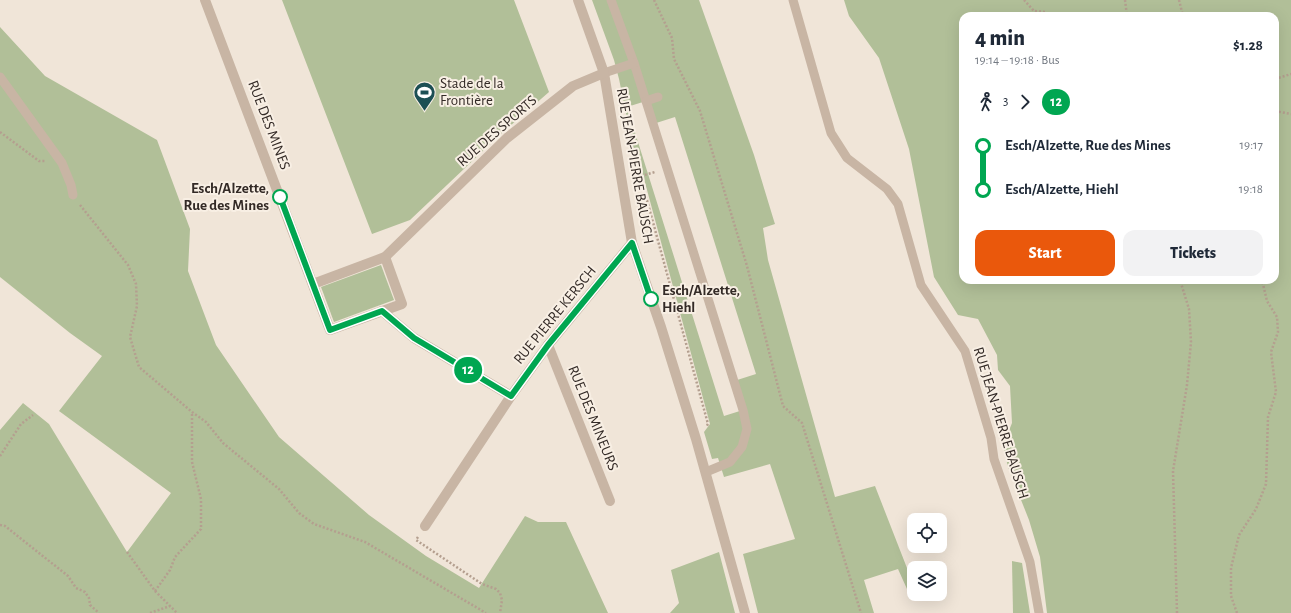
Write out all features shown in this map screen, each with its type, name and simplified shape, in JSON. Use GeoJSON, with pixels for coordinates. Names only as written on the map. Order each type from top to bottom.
{"type":"FeatureCollection","features":[{"type":"Feature","properties":{"kind":"street","name":"RUE DES MINES"},"geometry":{"type":"LineString","coordinates":[[205,0],[330,330],[382,311]]}},
{"type":"Feature","properties":{"kind":"street","name":"RUE JEAN-PIERRE BAUSCH"},"geometry":{"type":"LineString","coordinates":[[578,0],[604,73],[620,179],[632,243],[706,472],[745,613]]}},
{"type":"Feature","properties":{"kind":"street","name":"RUE DES SPORTS"},"geometry":{"type":"LineString","coordinates":[[385,257],[507,138],[573,86],[604,73]]}},
{"type":"Feature","properties":{"kind":"street","name":"RUE PIERRE KERSCH"},"geometry":{"type":"LineString","coordinates":[[424,526],[511,396],[548,345],[632,243]]}},
{"type":"Feature","properties":{"kind":"street"},"geometry":{"type":"LineString","coordinates":[[313,284],[385,257],[402,304],[382,311]]}},
{"type":"Feature","properties":{"kind":"street"},"geometry":{"type":"LineString","coordinates":[[382,311],[414,338],[511,396]]}},
{"type":"Feature","properties":{"kind":"street","name":"RUE DES MINEURS"},"geometry":{"type":"LineString","coordinates":[[548,345],[610,501]]}},
{"type":"Feature","properties":{"kind":"lane"},"geometry":{"type":"LineString","coordinates":[[611,0],[634,63],[743,410],[747,429],[742,447],[730,462],[706,472]]}},
{"type":"Feature","properties":{"kind":"lane","name":"RUE JEAN-PIERRE BAUSCH"},"geometry":{"type":"LineString","coordinates":[[792,0],[831,132],[846,158],[887,189],[898,204],[921,285],[965,351],[991,438],[994,459],[1030,562],[1039,613]]}},
{"type":"Feature","properties":{"kind":"lane"},"geometry":{"type":"LineString","coordinates":[[604,73],[634,63]]}},
{"type":"Feature","properties":{"kind":"lane"},"geometry":{"type":"LineString","coordinates":[[0,77],[62,163],[71,185],[73,195]]}},
{"type":"Feature","properties":{"kind":"lane"},"geometry":{"type":"LineString","coordinates":[[646,101],[658,97]]}},
{"type":"Feature","properties":{"kind":"path"},"geometry":{"type":"LineString","coordinates":[[654,0],[672,38],[674,59],[700,111],[747,266],[783,406],[802,423],[861,613]]}},
{"type":"Feature","properties":{"kind":"path"},"geometry":{"type":"LineString","coordinates":[[1024,0],[1034,11],[1045,12]]}},
{"type":"Feature","properties":{"kind":"path"},"geometry":{"type":"LineString","coordinates":[[1126,0],[1127,12]]}},
{"type":"Feature","properties":{"kind":"path"},"geometry":{"type":"LineString","coordinates":[[1179,0],[1182,12]]}},
{"type":"Feature","properties":{"kind":"path"},"geometry":{"type":"LineString","coordinates":[[1279,78],[1291,74]]}},
{"type":"Feature","properties":{"kind":"path"},"geometry":{"type":"LineString","coordinates":[[1279,112],[1291,114]]}},
{"type":"Feature","properties":{"kind":"path"},"geometry":{"type":"LineString","coordinates":[[0,132],[39,161],[62,163]]}},
{"type":"Feature","properties":{"kind":"path"},"geometry":{"type":"LineString","coordinates":[[620,179],[641,176],[708,424],[702,432]]}},
{"type":"Feature","properties":{"kind":"path"},"geometry":{"type":"LineString","coordinates":[[73,195],[128,265],[136,284],[137,306],[130,337],[139,367],[206,422],[223,442],[279,489],[298,513],[314,524],[365,542],[486,613]]}},
{"type":"Feature","properties":{"kind":"path"},"geometry":{"type":"LineString","coordinates":[[1177,613],[1173,471],[1187,385],[1191,342],[1189,309],[1181,284]]}},
{"type":"Feature","properties":{"kind":"path"},"geometry":{"type":"LineString","coordinates":[[1237,613],[1231,596],[1231,568],[1239,535],[1256,509],[1266,484],[1268,417],[1276,392],[1271,352],[1278,332],[1277,317],[1267,301],[1263,284]]}},
{"type":"Feature","properties":{"kind":"path"},"geometry":{"type":"LineString","coordinates":[[155,591],[170,570],[175,557],[201,528],[201,498],[192,462],[192,412]]}},
{"type":"Feature","properties":{"kind":"path"},"geometry":{"type":"LineString","coordinates":[[0,456],[21,424],[33,415]]}},
{"type":"Feature","properties":{"kind":"path"},"geometry":{"type":"LineString","coordinates":[[0,525],[4,526],[68,576],[76,588],[85,592],[89,598],[90,606],[99,613]]}},
{"type":"Feature","properties":{"kind":"path"},"geometry":{"type":"LineString","coordinates":[[424,526],[416,540],[482,584],[496,588],[500,593],[502,600],[500,613]]}},
{"type":"Feature","properties":{"kind":"path"},"geometry":{"type":"LineString","coordinates":[[128,552],[155,591],[177,613]]}},
{"type":"Feature","properties":{"kind":"path"},"geometry":{"type":"LineString","coordinates":[[150,613],[170,606]]}},
{"type":"Feature","properties":{"kind":"green space","name":"Stade de la Frontière"},"geometry":{"type":"Polygon","coordinates":[[[282,0],[514,0],[549,92],[503,132],[410,220],[372,234],[282,0]]]}},
{"type":"Feature","properties":{"kind":"green space"},"geometry":{"type":"Polygon","coordinates":[[[592,0],[699,0],[754,155],[775,224],[763,228],[768,260],[835,497],[875,486],[907,568],[907,589],[898,569],[864,580],[874,613],[758,613],[743,554],[795,539],[770,464],[724,477],[718,458],[712,459],[704,432],[710,424],[643,175],[632,161],[629,128],[614,60],[592,0]],[[646,101],[627,107],[724,416],[743,410],[734,381],[756,374],[675,117],[653,124],[646,101]]]}},
{"type":"Feature","properties":{"kind":"green space"},"geometry":{"type":"Polygon","coordinates":[[[844,0],[1291,0],[1291,613],[1047,613],[1040,557],[1029,520],[1008,467],[1001,437],[1006,438],[1012,423],[1010,386],[998,370],[997,355],[978,319],[958,315],[934,277],[909,149],[879,58],[849,16],[844,0]]]}},
{"type":"Feature","properties":{"kind":"green space"},"geometry":{"type":"Polygon","coordinates":[[[0,27],[45,76],[157,140],[190,229],[188,271],[216,345],[279,437],[369,515],[426,556],[479,588],[525,516],[538,522],[566,522],[608,613],[0,613],[0,430],[23,403],[49,424],[127,552],[171,493],[59,411],[102,356],[70,333],[0,277],[0,27]]]}},
{"type":"Feature","properties":{"kind":"green space"},"geometry":{"type":"Polygon","coordinates":[[[381,265],[394,300],[334,322],[321,287],[381,265]]]}},
{"type":"Feature","properties":{"kind":"green space"},"geometry":{"type":"Polygon","coordinates":[[[719,552],[735,613],[670,613],[679,603],[671,570],[719,552]]]}},
{"type":"Feature","properties":{"kind":"green space"},"geometry":{"type":"Polygon","coordinates":[[[1012,561],[1022,563],[1030,613],[1013,613],[1012,561]]]}},
{"type":"Feature","properties":{"kind":"bus line","name":"12"},"geometry":{"type":"LineString","coordinates":[[280,197],[330,330],[382,311],[414,338],[511,396],[548,345],[632,243],[651,299]]}},
{"type":"Feature","properties":{"kind":"place","name":"Stade de la Frontière"},"geometry":{"type":"Point","coordinates":[425,112]}},
{"type":"Feature","properties":{"kind":"place","name":"Esch/Alzette, Rue des Mines"},"geometry":{"type":"Point","coordinates":[280,197]}},
{"type":"Feature","properties":{"kind":"place","name":"Esch/Alzette, Hiehl"},"geometry":{"type":"Point","coordinates":[651,299]}}]}
